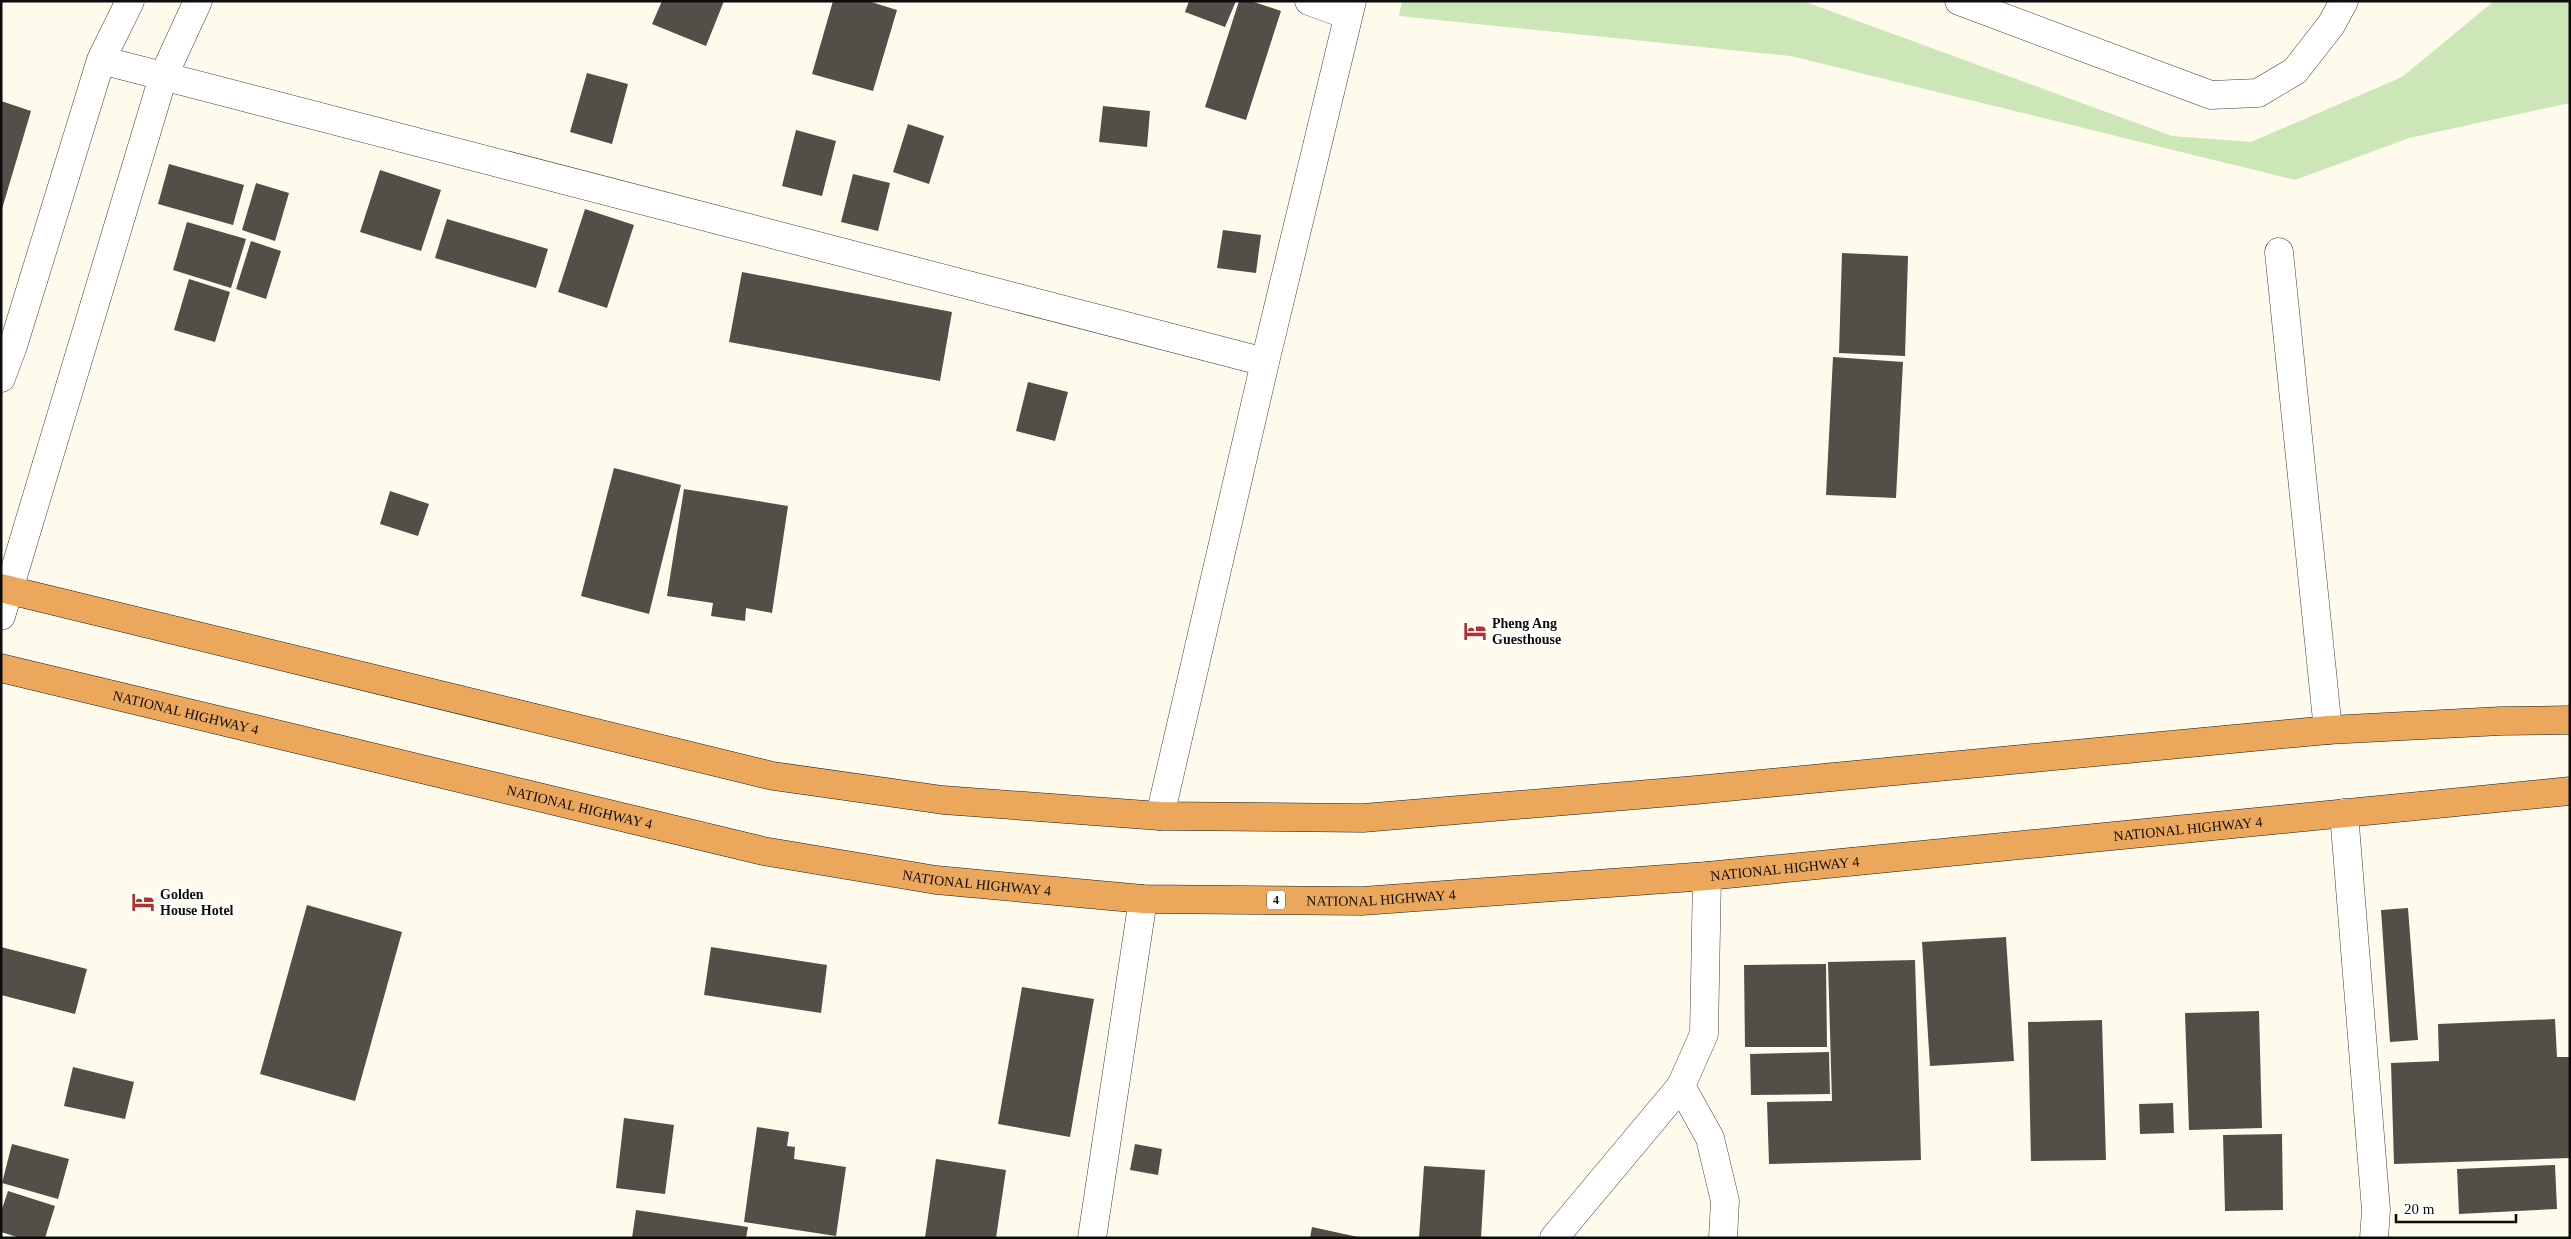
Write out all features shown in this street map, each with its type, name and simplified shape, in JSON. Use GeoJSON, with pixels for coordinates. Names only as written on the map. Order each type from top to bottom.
{"type":"FeatureCollection","features":[{"type":"Feature","properties":{"kind":"highway"},"geometry":{"type":"LineString","coordinates":[[4,589],[773,776],[943,800],[1160,816],[1363,818],[1696,790],[2328,730],[2501,721],[2570,720]]}},
{"type":"Feature","properties":{"kind":"highway","name":"NATIONAL HIGHWAY 4"},"geometry":{"type":"LineString","coordinates":[[1,668],[763,851],[936,880],[1143,899],[1362,901],[1707,876],[2570,791]]}},
{"type":"Feature","properties":{"kind":"street"},"geometry":{"type":"LineString","coordinates":[[1,378],[16,337],[101,60],[130,1]]}},
{"type":"Feature","properties":{"kind":"street"},"geometry":{"type":"LineString","coordinates":[[1,616],[4,589],[163,77],[198,1]]}},
{"type":"Feature","properties":{"kind":"street"},"geometry":{"type":"LineString","coordinates":[[1160,816],[1265,362],[1350,8],[1309,1]]}},
{"type":"Feature","properties":{"kind":"street"},"geometry":{"type":"LineString","coordinates":[[1959,1],[2211,95],[2258,93],[2295,71],[2331,25],[2344,1]]}},
{"type":"Feature","properties":{"kind":"street"},"geometry":{"type":"LineString","coordinates":[[101,60],[1265,362]]}},
{"type":"Feature","properties":{"kind":"street"},"geometry":{"type":"LineString","coordinates":[[2279,252],[2328,730]]}},
{"type":"Feature","properties":{"kind":"street"},"geometry":{"type":"LineString","coordinates":[[2344,813],[2376,1210],[2374,1238]]}},
{"type":"Feature","properties":{"kind":"street"},"geometry":{"type":"LineString","coordinates":[[1554,1238],[1682,1086],[1704,1034],[1707,876]]}},
{"type":"Feature","properties":{"kind":"street"},"geometry":{"type":"LineString","coordinates":[[1092,1238],[1143,899]]}},
{"type":"Feature","properties":{"kind":"street"},"geometry":{"type":"LineString","coordinates":[[1682,1086],[1710,1138],[1725,1201],[1722,1238]]}},
{"type":"Feature","properties":{"kind":"green space"},"geometry":{"type":"Polygon","coordinates":[[[1402,1],[1803,1],[2172,136],[2251,142],[2402,77],[2494,1],[2570,1],[2570,103],[2409,138],[2295,180],[1791,56],[1399,16],[1402,1]]]}},
{"type":"Feature","properties":{"kind":"building"},"geometry":{"type":"Polygon","coordinates":[[[662,1],[724,1],[706,46],[652,24],[662,1]]]}},
{"type":"Feature","properties":{"kind":"building"},"geometry":{"type":"Polygon","coordinates":[[[833,1],[868,1],[897,10],[873,91],[812,74],[833,1]]]}},
{"type":"Feature","properties":{"kind":"building"},"geometry":{"type":"Polygon","coordinates":[[[1189,1],[1236,1],[1225,27],[1185,12],[1189,1]]]}},
{"type":"Feature","properties":{"kind":"building"},"geometry":{"type":"Polygon","coordinates":[[[1239,1],[1251,1],[1281,11],[1246,120],[1205,107],[1239,1]]]}},
{"type":"Feature","properties":{"kind":"building"},"geometry":{"type":"Polygon","coordinates":[[[587,73],[628,84],[612,144],[570,132],[587,73]]]}},
{"type":"Feature","properties":{"kind":"building"},"geometry":{"type":"Polygon","coordinates":[[[1,101],[31,111],[2,209],[1,209],[1,101]]]}},
{"type":"Feature","properties":{"kind":"building"},"geometry":{"type":"Polygon","coordinates":[[[1103,106],[1150,111],[1147,147],[1099,142],[1103,106]]]}},
{"type":"Feature","properties":{"kind":"building"},"geometry":{"type":"Polygon","coordinates":[[[908,124],[944,136],[929,184],[893,172],[908,124]]]}},
{"type":"Feature","properties":{"kind":"building"},"geometry":{"type":"Polygon","coordinates":[[[796,130],[836,141],[822,196],[782,186],[796,130]]]}},
{"type":"Feature","properties":{"kind":"building"},"geometry":{"type":"Polygon","coordinates":[[[169,164],[244,185],[233,225],[158,204],[169,164]]]}},
{"type":"Feature","properties":{"kind":"building"},"geometry":{"type":"Polygon","coordinates":[[[380,170],[441,190],[421,251],[360,232],[380,170]]]}},
{"type":"Feature","properties":{"kind":"building"},"geometry":{"type":"Polygon","coordinates":[[[853,174],[890,183],[878,231],[841,222],[853,174]]]}},
{"type":"Feature","properties":{"kind":"building"},"geometry":{"type":"Polygon","coordinates":[[[256,183],[289,193],[275,241],[242,230],[256,183]]]}},
{"type":"Feature","properties":{"kind":"building"},"geometry":{"type":"Polygon","coordinates":[[[585,209],[634,225],[607,308],[558,292],[585,209]]]}},
{"type":"Feature","properties":{"kind":"building"},"geometry":{"type":"Polygon","coordinates":[[[447,219],[548,249],[536,288],[435,258],[447,219]]]}},
{"type":"Feature","properties":{"kind":"building"},"geometry":{"type":"Polygon","coordinates":[[[187,222],[246,239],[231,288],[173,270],[187,222]]]}},
{"type":"Feature","properties":{"kind":"building"},"geometry":{"type":"Polygon","coordinates":[[[1223,230],[1261,235],[1256,273],[1217,268],[1223,230]]]}},
{"type":"Feature","properties":{"kind":"building"},"geometry":{"type":"Polygon","coordinates":[[[251,241],[281,251],[266,299],[236,289],[251,241]]]}},
{"type":"Feature","properties":{"kind":"building"},"geometry":{"type":"Polygon","coordinates":[[[1842,253],[1908,256],[1905,356],[1839,353],[1842,253]]]}},
{"type":"Feature","properties":{"kind":"building"},"geometry":{"type":"Polygon","coordinates":[[[742,272],[952,312],[940,381],[729,342],[742,272]]]}},
{"type":"Feature","properties":{"kind":"building"},"geometry":{"type":"Polygon","coordinates":[[[189,279],[230,292],[215,342],[174,330],[189,279]]]}},
{"type":"Feature","properties":{"kind":"building"},"geometry":{"type":"Polygon","coordinates":[[[1833,357],[1903,362],[1896,498],[1826,495],[1833,357]]]}},
{"type":"Feature","properties":{"kind":"building"},"geometry":{"type":"Polygon","coordinates":[[[1028,382],[1068,392],[1055,441],[1016,431],[1028,382]]]}},
{"type":"Feature","properties":{"kind":"building"},"geometry":{"type":"Polygon","coordinates":[[[614,468],[681,485],[649,614],[581,596],[614,468]]]}},
{"type":"Feature","properties":{"kind":"building"},"geometry":{"type":"Polygon","coordinates":[[[684,489],[788,506],[772,613],[746,608],[745,621],[711,616],[713,603],[667,596],[684,489]]]}},
{"type":"Feature","properties":{"kind":"building"},"geometry":{"type":"Polygon","coordinates":[[[390,491],[429,504],[418,536],[380,524],[390,491]]]}},
{"type":"Feature","properties":{"kind":"building"},"geometry":{"type":"Polygon","coordinates":[[[307,905],[402,932],[355,1101],[260,1074],[307,905]]]}},
{"type":"Feature","properties":{"kind":"building"},"geometry":{"type":"Polygon","coordinates":[[[2408,908],[2418,1040],[2390,1042],[2381,910],[2408,908]]]}},
{"type":"Feature","properties":{"kind":"building"},"geometry":{"type":"Polygon","coordinates":[[[2006,937],[2014,1061],[1930,1066],[1922,942],[2006,937]]]}},
{"type":"Feature","properties":{"kind":"building"},"geometry":{"type":"Polygon","coordinates":[[[1,947],[87,969],[75,1014],[1,995],[1,947]]]}},
{"type":"Feature","properties":{"kind":"building"},"geometry":{"type":"Polygon","coordinates":[[[711,947],[827,965],[821,1013],[704,995],[711,947]]]}},
{"type":"Feature","properties":{"kind":"building"},"geometry":{"type":"Polygon","coordinates":[[[1915,960],[1921,1160],[1769,1164],[1767,1102],[1832,1101],[1828,962],[1915,960]]]}},
{"type":"Feature","properties":{"kind":"building"},"geometry":{"type":"Polygon","coordinates":[[[1826,964],[1827,1047],[1745,1047],[1744,965],[1826,964]]]}},
{"type":"Feature","properties":{"kind":"building"},"geometry":{"type":"Polygon","coordinates":[[[1022,987],[1094,999],[1070,1137],[998,1124],[1022,987]]]}},
{"type":"Feature","properties":{"kind":"building"},"geometry":{"type":"Polygon","coordinates":[[[2259,1011],[2262,1128],[2189,1130],[2185,1013],[2259,1011]]]}},
{"type":"Feature","properties":{"kind":"building"},"geometry":{"type":"Polygon","coordinates":[[[2555,1019],[2557,1057],[2570,1057],[2570,1158],[2394,1164],[2391,1063],[2439,1061],[2438,1024],[2555,1019]]]}},
{"type":"Feature","properties":{"kind":"building"},"geometry":{"type":"Polygon","coordinates":[[[2102,1020],[2106,1160],[2031,1161],[2028,1022],[2102,1020]]]}},
{"type":"Feature","properties":{"kind":"building"},"geometry":{"type":"Polygon","coordinates":[[[1829,1052],[1830,1094],[1751,1095],[1750,1054],[1829,1052]]]}},
{"type":"Feature","properties":{"kind":"building"},"geometry":{"type":"Polygon","coordinates":[[[73,1067],[134,1082],[125,1119],[64,1106],[73,1067]]]}},
{"type":"Feature","properties":{"kind":"building"},"geometry":{"type":"Polygon","coordinates":[[[2173,1103],[2174,1133],[2140,1134],[2139,1104],[2173,1103]]]}},
{"type":"Feature","properties":{"kind":"building"},"geometry":{"type":"Polygon","coordinates":[[[624,1118],[674,1125],[665,1194],[616,1188],[624,1118]]]}},
{"type":"Feature","properties":{"kind":"building"},"geometry":{"type":"Polygon","coordinates":[[[757,1127],[789,1132],[787,1146],[795,1147],[794,1159],[846,1167],[836,1236],[744,1222],[757,1127]]]}},
{"type":"Feature","properties":{"kind":"building"},"geometry":{"type":"Polygon","coordinates":[[[2282,1134],[2283,1210],[2225,1211],[2223,1135],[2282,1134]]]}},
{"type":"Feature","properties":{"kind":"building"},"geometry":{"type":"Polygon","coordinates":[[[12,1144],[69,1159],[58,1199],[2,1183],[12,1144]]]}},
{"type":"Feature","properties":{"kind":"building"},"geometry":{"type":"Polygon","coordinates":[[[1135,1144],[1162,1149],[1158,1175],[1130,1170],[1135,1144]]]}},
{"type":"Feature","properties":{"kind":"building"},"geometry":{"type":"Polygon","coordinates":[[[936,1159],[1006,1170],[996,1238],[925,1238],[936,1159]]]}},
{"type":"Feature","properties":{"kind":"building"},"geometry":{"type":"Polygon","coordinates":[[[2555,1165],[2557,1209],[2459,1214],[2457,1169],[2555,1165]]]}},
{"type":"Feature","properties":{"kind":"building"},"geometry":{"type":"Polygon","coordinates":[[[1424,1166],[1485,1170],[1481,1238],[1419,1238],[1424,1166]]]}},
{"type":"Feature","properties":{"kind":"building"},"geometry":{"type":"Polygon","coordinates":[[[8,1191],[55,1206],[45,1238],[20,1238],[1,1232],[1,1212],[8,1191]]]}},
{"type":"Feature","properties":{"kind":"building"},"geometry":{"type":"Polygon","coordinates":[[[636,1210],[748,1227],[746,1238],[632,1238],[636,1210]]]}},
{"type":"Feature","properties":{"kind":"building"},"geometry":{"type":"Polygon","coordinates":[[[1312,1227],[1358,1237],[1358,1238],[1310,1238],[1312,1227]]]}},
{"type":"Feature","properties":{"kind":"place","name":"Pheng Ang Guesthouse"},"geometry":{"type":"Point","coordinates":[1475,631]}},
{"type":"Feature","properties":{"kind":"place","name":"Golden House Hotel"},"geometry":{"type":"Point","coordinates":[143,902]}}]}
